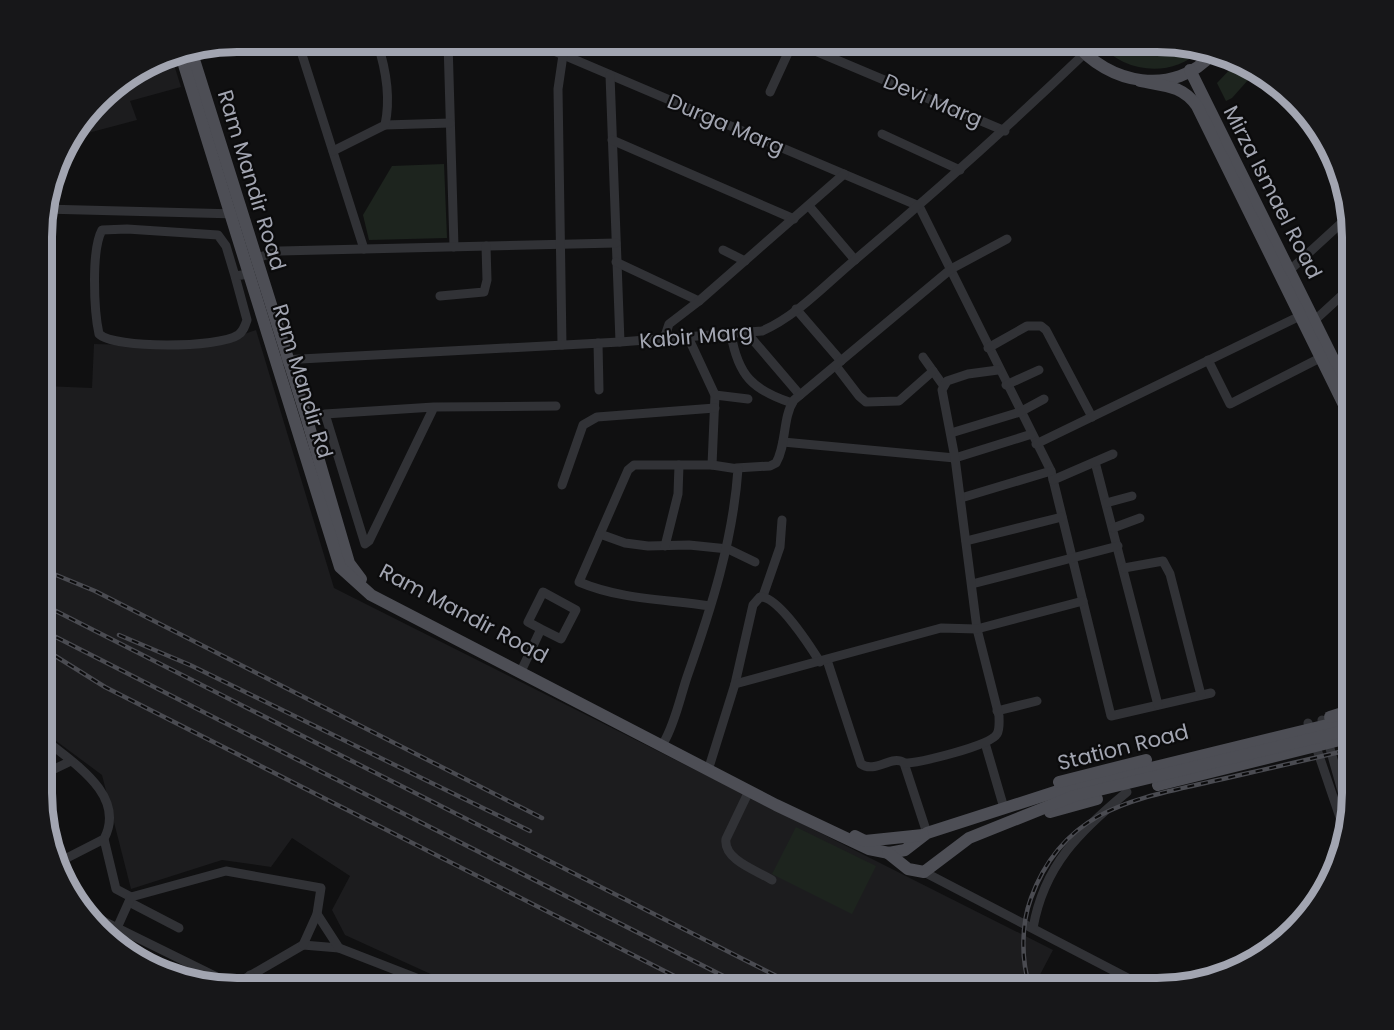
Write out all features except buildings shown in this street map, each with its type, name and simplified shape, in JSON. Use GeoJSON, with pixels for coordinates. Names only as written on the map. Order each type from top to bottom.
{"type":"FeatureCollection","features":[{"type":"Feature","properties":{"kind":"main road"},"geometry":{"type":"LineString","coordinates":[[1084,54],[1115,75],[1176,88],[1188,94],[1197,106],[1341,399]]}},
{"type":"Feature","properties":{"kind":"main road","name":"Ram Mandir Road"},"geometry":{"type":"LineString","coordinates":[[193,58],[237,214],[256,258],[282,360]]}},
{"type":"Feature","properties":{"kind":"main road"},"geometry":{"type":"LineString","coordinates":[[1140,81],[1160,81],[1190,70],[1204,59]]}},
{"type":"Feature","properties":{"kind":"main road","name":"Ram Mandir Rd"},"geometry":{"type":"LineString","coordinates":[[183,61],[237,214],[249,274],[282,360],[306,437],[340,567],[371,595]]}},
{"type":"Feature","properties":{"kind":"main road","name":"Mirza Ismael Road"},"geometry":{"type":"LineString","coordinates":[[1190,70],[1341,374]]}},
{"type":"Feature","properties":{"kind":"main road","name":"Ram Mandir Road"},"geometry":{"type":"LineString","coordinates":[[306,437],[349,563],[361,579],[392,598],[664,742],[865,841],[921,837]]}},
{"type":"Feature","properties":{"kind":"main road","name":"Ram Mandir Road"},"geometry":{"type":"LineString","coordinates":[[371,595],[646,740],[869,849],[888,853],[908,869],[924,872]]}},
{"type":"Feature","properties":{"kind":"main road","name":"Station Road"},"geometry":{"type":"LineString","coordinates":[[924,872],[969,838],[1024,808],[1038,789],[1084,774],[1322,720],[1341,714]]}},
{"type":"Feature","properties":{"kind":"main road"},"geometry":{"type":"LineString","coordinates":[[1024,808],[1083,783],[1341,722]]}},
{"type":"Feature","properties":{"kind":"main road"},"geometry":{"type":"LineString","coordinates":[[1040,802],[1074,796],[1341,732]]}},
{"type":"Feature","properties":{"kind":"main road"},"geometry":{"type":"LineString","coordinates":[[1024,808],[1055,811],[1341,740]]}},
{"type":"Feature","properties":{"kind":"main road","name":"Station Road"},"geometry":{"type":"LineString","coordinates":[[921,837],[1004,808],[1024,808]]}},
{"type":"Feature","properties":{"kind":"main road"},"geometry":{"type":"LineString","coordinates":[[888,853],[905,850],[921,837]]}},
{"type":"Feature","properties":{"kind":"street"},"geometry":{"type":"LineString","coordinates":[[301,52],[364,249]]}},
{"type":"Feature","properties":{"kind":"street"},"geometry":{"type":"LineString","coordinates":[[380,52],[386,76],[385,125]]}},
{"type":"Feature","properties":{"kind":"street"},"geometry":{"type":"LineString","coordinates":[[448,52],[454,247]]}},
{"type":"Feature","properties":{"kind":"street","name":"Durga Marg"},"geometry":{"type":"LineString","coordinates":[[555,52],[919,206]]}},
{"type":"Feature","properties":{"kind":"street"},"geometry":{"type":"LineString","coordinates":[[562,345],[558,89],[564,52]]}},
{"type":"Feature","properties":{"kind":"street"},"geometry":{"type":"LineString","coordinates":[[770,92],[789,53]]}},
{"type":"Feature","properties":{"kind":"street","name":"Devi Marg"},"geometry":{"type":"LineString","coordinates":[[819,53],[1005,131]]}},
{"type":"Feature","properties":{"kind":"street","name":"Kabir Marg"},"geometry":{"type":"LineString","coordinates":[[282,360],[688,338],[747,333],[774,326],[919,206],[1005,131],[1084,54]]}},
{"type":"Feature","properties":{"kind":"street"},"geometry":{"type":"LineString","coordinates":[[610,75],[620,342]]}},
{"type":"Feature","properties":{"kind":"street"},"geometry":{"type":"LineString","coordinates":[[333,150],[385,125],[450,123]]}},
{"type":"Feature","properties":{"kind":"street"},"geometry":{"type":"LineString","coordinates":[[882,134],[960,170]]}},
{"type":"Feature","properties":{"kind":"street"},"geometry":{"type":"LineString","coordinates":[[612,140],[794,219]]}},
{"type":"Feature","properties":{"kind":"street"},"geometry":{"type":"LineString","coordinates":[[664,339],[669,324],[699,301],[844,174]]}},
{"type":"Feature","properties":{"kind":"street"},"geometry":{"type":"LineString","coordinates":[[809,206],[855,260]]}},
{"type":"Feature","properties":{"kind":"street"},"geometry":{"type":"LineString","coordinates":[[919,206],[1052,476],[1111,716],[1211,693]]}},
{"type":"Feature","properties":{"kind":"street"},"geometry":{"type":"LineString","coordinates":[[55,209],[237,214]]}},
{"type":"Feature","properties":{"kind":"street"},"geometry":{"type":"LineString","coordinates":[[1290,270],[1341,223]]}},
{"type":"Feature","properties":{"kind":"street"},"geometry":{"type":"LineString","coordinates":[[127,229],[218,235],[226,246],[235,276],[247,320],[239,335],[227,340],[182,344],[123,343],[103,338],[99,334],[96,279],[98,238],[102,230],[127,229]]}},
{"type":"Feature","properties":{"kind":"street"},"geometry":{"type":"LineString","coordinates":[[710,606],[634,598],[604,592],[579,582],[628,470],[634,465],[712,465],[736,468],[770,466],[779,458],[792,404],[800,396],[951,269],[1007,239]]}},
{"type":"Feature","properties":{"kind":"street"},"geometry":{"type":"LineString","coordinates":[[256,258],[280,251],[616,243]]}},
{"type":"Feature","properties":{"kind":"street"},"geometry":{"type":"LineString","coordinates":[[440,296],[484,292],[487,280],[486,246]]}},
{"type":"Feature","properties":{"kind":"street"},"geometry":{"type":"LineString","coordinates":[[723,250],[745,261]]}},
{"type":"Feature","properties":{"kind":"street"},"geometry":{"type":"LineString","coordinates":[[616,262],[699,301]]}},
{"type":"Feature","properties":{"kind":"street"},"geometry":{"type":"LineString","coordinates":[[235,276],[249,274]]}},
{"type":"Feature","properties":{"kind":"street"},"geometry":{"type":"LineString","coordinates":[[1315,320],[1341,296]]}},
{"type":"Feature","properties":{"kind":"street"},"geometry":{"type":"LineString","coordinates":[[796,309],[838,363],[859,396],[866,402],[899,401],[933,371]]}},
{"type":"Feature","properties":{"kind":"street"},"geometry":{"type":"LineString","coordinates":[[1036,444],[1300,316]]}},
{"type":"Feature","properties":{"kind":"street"},"geometry":{"type":"LineString","coordinates":[[988,348],[1027,326],[1041,326],[1046,330],[1092,417]]}},
{"type":"Feature","properties":{"kind":"street"},"geometry":{"type":"LineString","coordinates":[[747,333],[800,396]]}},
{"type":"Feature","properties":{"kind":"street"},"geometry":{"type":"LineString","coordinates":[[731,334],[740,367],[755,387],[769,396],[792,404]]}},
{"type":"Feature","properties":{"kind":"street"},"geometry":{"type":"LineString","coordinates":[[688,338],[715,395],[712,465]]}},
{"type":"Feature","properties":{"kind":"street"},"geometry":{"type":"LineString","coordinates":[[598,343],[599,390]]}},
{"type":"Feature","properties":{"kind":"street"},"geometry":{"type":"LineString","coordinates":[[710,764],[735,684],[753,605],[757,598],[764,596],[771,599],[823,661],[861,764],[870,768],[897,760],[904,763],[985,743],[997,735],[997,711],[977,629],[956,458],[942,390],[943,385],[923,357]]}},
{"type":"Feature","properties":{"kind":"street"},"geometry":{"type":"LineString","coordinates":[[1209,360],[1230,404],[1320,358]]}},
{"type":"Feature","properties":{"kind":"street"},"geometry":{"type":"LineString","coordinates":[[943,385],[968,374],[998,370]]}},
{"type":"Feature","properties":{"kind":"street"},"geometry":{"type":"LineString","coordinates":[[1006,385],[1039,370]]}},
{"type":"Feature","properties":{"kind":"street"},"geometry":{"type":"LineString","coordinates":[[715,395],[748,399]]}},
{"type":"Feature","properties":{"kind":"street"},"geometry":{"type":"LineString","coordinates":[[951,433],[1020,412],[1044,399]]}},
{"type":"Feature","properties":{"kind":"street"},"geometry":{"type":"LineString","coordinates":[[434,407],[366,544],[363,542],[329,431],[325,415],[327,412],[434,407],[556,406]]}},
{"type":"Feature","properties":{"kind":"street"},"geometry":{"type":"LineString","coordinates":[[562,485],[583,425],[589,419],[715,408]]}},
{"type":"Feature","properties":{"kind":"street"},"geometry":{"type":"LineString","coordinates":[[306,437],[329,431]]}},
{"type":"Feature","properties":{"kind":"street"},"geometry":{"type":"LineString","coordinates":[[783,442],[956,458],[1032,434]]}},
{"type":"Feature","properties":{"kind":"street"},"geometry":{"type":"LineString","coordinates":[[961,498],[1052,476],[1113,454]]}},
{"type":"Feature","properties":{"kind":"street"},"geometry":{"type":"LineString","coordinates":[[1095,462],[1158,705]]}},
{"type":"Feature","properties":{"kind":"street"},"geometry":{"type":"LineString","coordinates":[[664,546],[678,494],[680,465]]}},
{"type":"Feature","properties":{"kind":"street"},"geometry":{"type":"LineString","coordinates":[[664,742],[728,549],[735,511],[738,469],[736,468]]}},
{"type":"Feature","properties":{"kind":"street"},"geometry":{"type":"LineString","coordinates":[[1106,503],[1132,496]]}},
{"type":"Feature","properties":{"kind":"street"},"geometry":{"type":"LineString","coordinates":[[966,541],[1062,517]]}},
{"type":"Feature","properties":{"kind":"street"},"geometry":{"type":"LineString","coordinates":[[1113,528],[1140,518]]}},
{"type":"Feature","properties":{"kind":"street"},"geometry":{"type":"LineString","coordinates":[[764,596],[780,547],[782,520]]}},
{"type":"Feature","properties":{"kind":"street"},"geometry":{"type":"LineString","coordinates":[[600,534],[625,543],[728,549],[755,562]]}},
{"type":"Feature","properties":{"kind":"street"},"geometry":{"type":"LineString","coordinates":[[972,584],[1118,546]]}},
{"type":"Feature","properties":{"kind":"street"},"geometry":{"type":"LineString","coordinates":[[1124,568],[1163,561],[1170,574],[1201,695]]}},
{"type":"Feature","properties":{"kind":"street"},"geometry":{"type":"LineString","coordinates":[[543,592],[576,610],[561,639],[541,629],[528,622],[543,592]]}},
{"type":"Feature","properties":{"kind":"street"},"geometry":{"type":"LineString","coordinates":[[735,684],[941,628],[977,629],[1083,601]]}},
{"type":"Feature","properties":{"kind":"street"},"geometry":{"type":"LineString","coordinates":[[523,667],[541,629]]}},
{"type":"Feature","properties":{"kind":"street"},"geometry":{"type":"LineString","coordinates":[[997,711],[1037,701]]}},
{"type":"Feature","properties":{"kind":"street"},"geometry":{"type":"LineString","coordinates":[[1322,720],[1341,790]]}},
{"type":"Feature","properties":{"kind":"street"},"geometry":{"type":"LineString","coordinates":[[1308,723],[1340,817]]}},
{"type":"Feature","properties":{"kind":"street"},"geometry":{"type":"LineString","coordinates":[[985,743],[1004,808]]}},
{"type":"Feature","properties":{"kind":"street"},"geometry":{"type":"LineString","coordinates":[[53,746],[102,791],[109,805],[110,820],[105,839],[116,889],[178,928]]}},
{"type":"Feature","properties":{"kind":"street"},"geometry":{"type":"LineString","coordinates":[[53,770],[71,761]]}},
{"type":"Feature","properties":{"kind":"street"},"geometry":{"type":"LineString","coordinates":[[904,763],[921,837]]}},
{"type":"Feature","properties":{"kind":"street"},"geometry":{"type":"LineString","coordinates":[[749,791],[726,840],[725,848],[732,856],[772,880]]}},
{"type":"Feature","properties":{"kind":"street"},"geometry":{"type":"LineString","coordinates":[[1034,928],[1038,902],[1065,851],[1090,822],[1127,792]]}},
{"type":"Feature","properties":{"kind":"street"},"geometry":{"type":"LineString","coordinates":[[65,856],[105,839]]}},
{"type":"Feature","properties":{"kind":"street"},"geometry":{"type":"LineString","coordinates":[[117,928],[130,899],[226,871],[321,888],[317,914],[303,945]]}},
{"type":"Feature","properties":{"kind":"street"},"geometry":{"type":"LineString","coordinates":[[924,872],[1128,978]]}},
{"type":"Feature","properties":{"kind":"street"},"geometry":{"type":"LineString","coordinates":[[317,914],[339,948]]}},
{"type":"Feature","properties":{"kind":"street"},"geometry":{"type":"LineString","coordinates":[[107,923],[214,976]]}},
{"type":"Feature","properties":{"kind":"street"},"geometry":{"type":"LineString","coordinates":[[245,977],[303,945],[339,948],[414,977]]}},
{"type":"Feature","properties":{"kind":"shaded area"},"geometry":{"type":"Polygon","coordinates":[[[1110,53],[1169,53],[1193,56],[1176,65],[1162,68],[1134,66],[1110,53]]]}},
{"type":"Feature","properties":{"kind":"shaded area"},"geometry":{"type":"Polygon","coordinates":[[[174,64],[181,87],[130,101],[137,120],[85,134],[116,98],[145,77],[174,64]]]}},
{"type":"Feature","properties":{"kind":"shaded area"},"geometry":{"type":"Polygon","coordinates":[[[1231,69],[1250,78],[1232,98],[1226,101],[1217,83],[1231,69]]]}},
{"type":"Feature","properties":{"kind":"shaded area"},"geometry":{"type":"Polygon","coordinates":[[[444,164],[447,238],[369,240],[363,215],[392,166],[444,164]]]}},
{"type":"Feature","properties":{"kind":"shaded area"},"geometry":{"type":"Polygon","coordinates":[[[256,330],[334,588],[1053,950],[1038,978],[438,977],[345,935],[332,910],[350,876],[292,838],[271,867],[222,860],[131,889],[102,775],[53,739],[52,386],[92,388],[94,344],[206,347],[256,330]]]}},
{"type":"Feature","properties":{"kind":"shaded area"},"geometry":{"type":"Polygon","coordinates":[[[796,827],[876,866],[852,914],[772,874],[796,827]]]}},
{"type":"Feature","properties":{"kind":"railway"},"geometry":{"type":"LineString","coordinates":[[53,574],[95,591],[542,818]]}},
{"type":"Feature","properties":{"kind":"railway"},"geometry":{"type":"LineString","coordinates":[[53,609],[779,978]]}},
{"type":"Feature","properties":{"kind":"railway"},"geometry":{"type":"LineString","coordinates":[[53,635],[726,978]]}},
{"type":"Feature","properties":{"kind":"railway"},"geometry":{"type":"LineString","coordinates":[[119,635],[190,665],[530,831]]}},
{"type":"Feature","properties":{"kind":"railway"},"geometry":{"type":"LineString","coordinates":[[53,654],[105,687],[677,977]]}},
{"type":"Feature","properties":{"kind":"railway"},"geometry":{"type":"LineString","coordinates":[[1027,978],[1023,943],[1025,920],[1031,898],[1045,868],[1062,844],[1083,826],[1106,812],[1158,794],[1341,752]]}}]}
